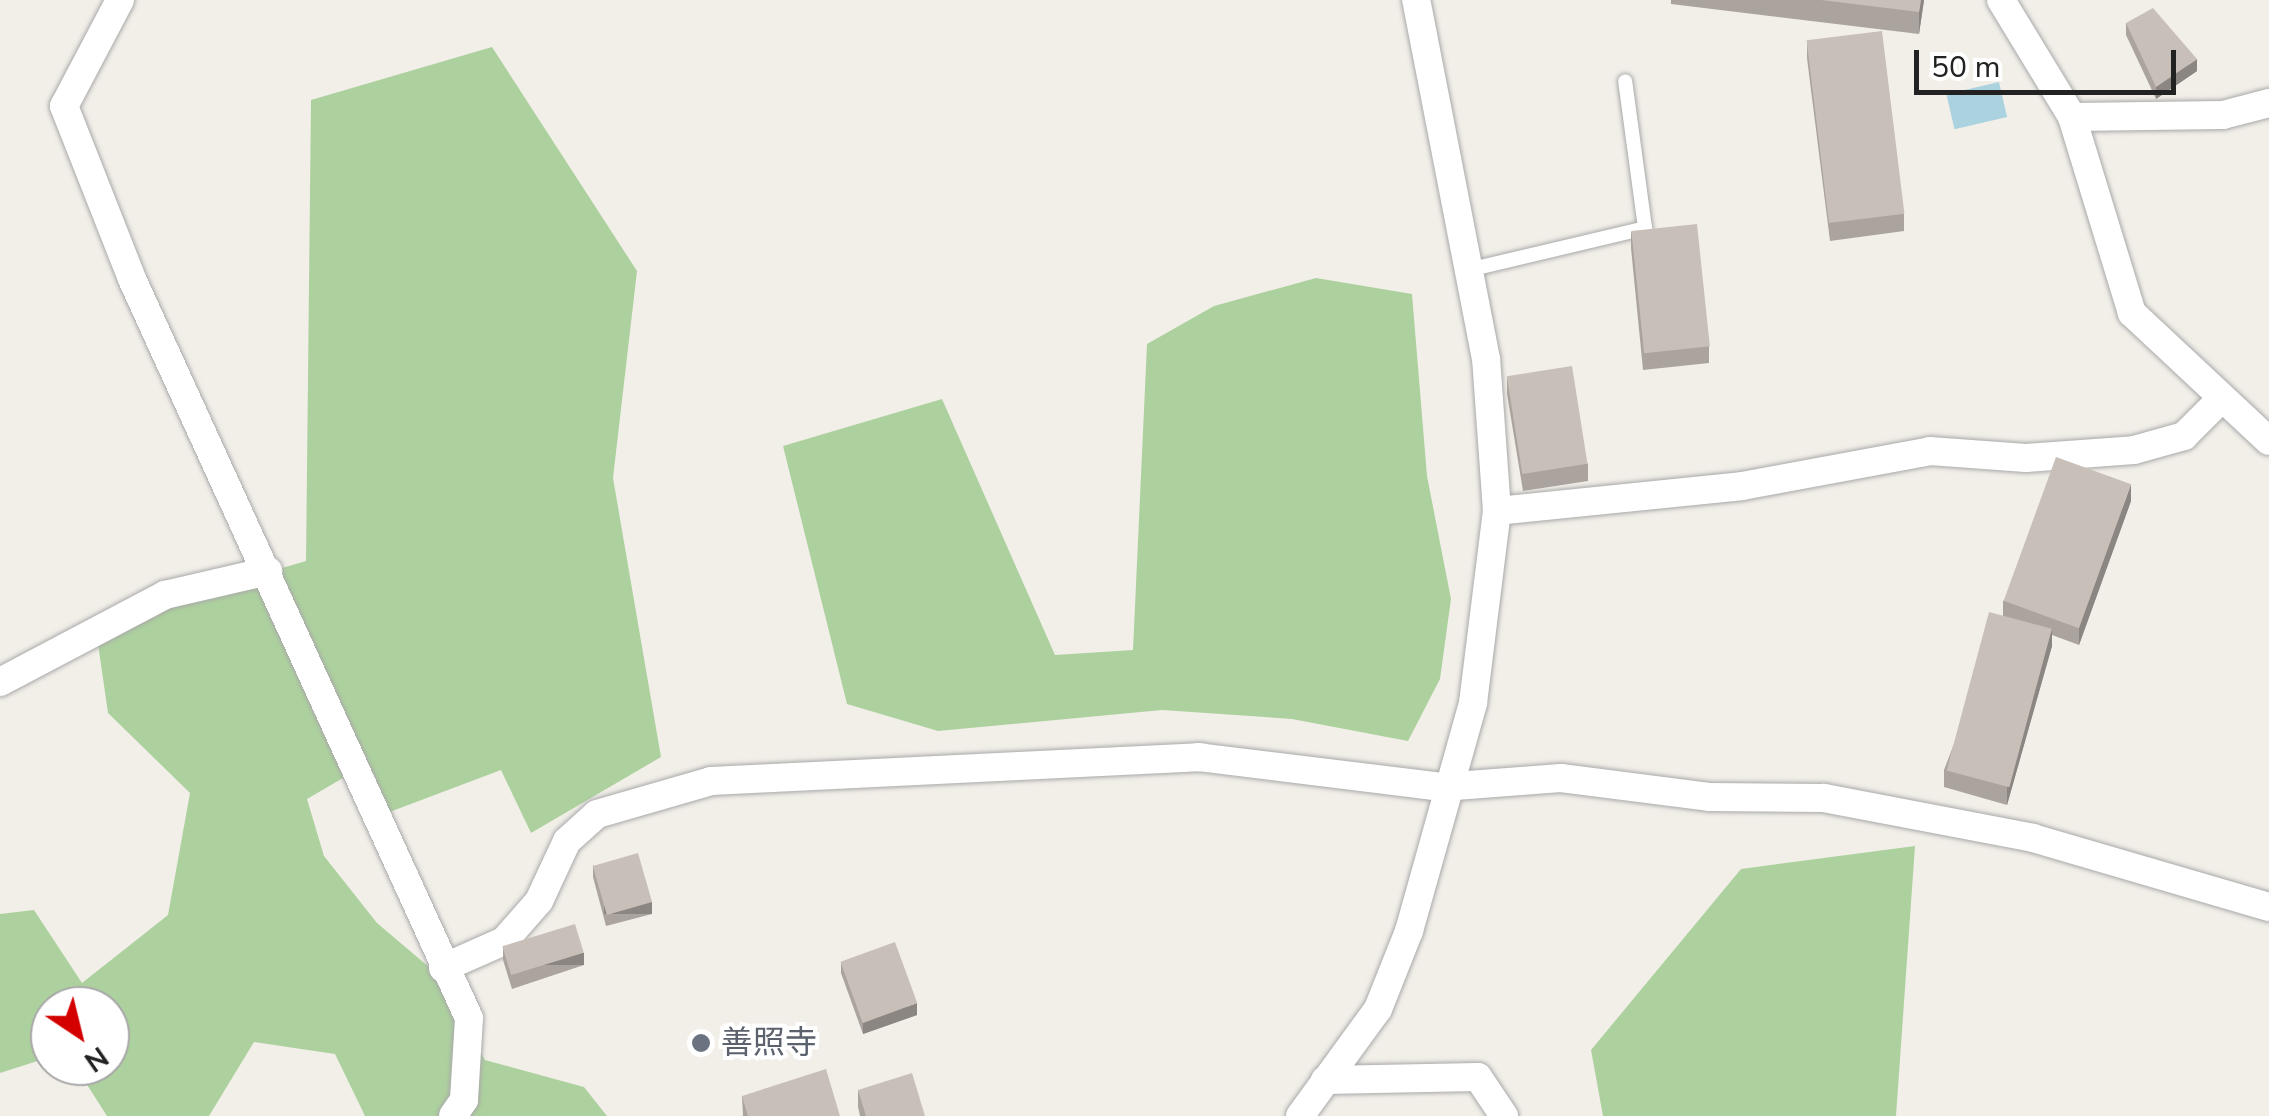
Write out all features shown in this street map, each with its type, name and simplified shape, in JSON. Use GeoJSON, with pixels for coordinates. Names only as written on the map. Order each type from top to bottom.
{"type":"FeatureCollection","features":[{"type":"Feature","properties":{"kind":"street"},"geometry":{"type":"LineString","coordinates":[[120,0],[64,106],[132,279],[469,1018],[464,1100],[454,1116]]}},
{"type":"Feature","properties":{"kind":"street"},"geometry":{"type":"LineString","coordinates":[[1300,1116],[1378,1010],[1409,931],[1442,787],[1473,702],[1497,511],[1468,270],[1416,0]]}},
{"type":"Feature","properties":{"kind":"street"},"geometry":{"type":"LineString","coordinates":[[2001,0],[2072,117],[2132,313],[2218,402],[2269,441]]}},
{"type":"Feature","properties":{"kind":"street"},"geometry":{"type":"LineString","coordinates":[[2072,117],[2223,115],[2269,103]]}},
{"type":"Feature","properties":{"kind":"street"},"geometry":{"type":"LineString","coordinates":[[1497,511],[1742,486],[1930,450],[2026,458],[2134,450],[2184,436],[2218,402]]}},
{"type":"Feature","properties":{"kind":"street"},"geometry":{"type":"LineString","coordinates":[[0,682],[165,596],[268,571]]}},
{"type":"Feature","properties":{"kind":"street"},"geometry":{"type":"LineString","coordinates":[[443,968],[504,941],[538,901],[566,841],[596,814],[711,781],[1198,757],[1442,787],[1561,778],[1709,797],[1824,798],[2034,838],[2269,907]]}},
{"type":"Feature","properties":{"kind":"street"},"geometry":{"type":"LineString","coordinates":[[1325,1080],[1478,1077],[1504,1116]]}},
{"type":"Feature","properties":{"kind":"lane"},"geometry":{"type":"LineString","coordinates":[[1468,270],[1645,228],[1625,82]]}},
{"type":"Feature","properties":{"kind":"green space"},"geometry":{"type":"Polygon","coordinates":[[[492,47],[637,271],[613,478],[661,757],[531,833],[501,770],[371,819],[343,778],[307,799],[324,856],[377,923],[436,973],[485,1060],[584,1087],[607,1116],[365,1116],[335,1054],[254,1042],[209,1116],[107,1116],[88,1086],[130,1086],[130,986],[30,986],[30,1063],[0,1073],[0,914],[34,910],[82,983],[168,915],[190,793],[108,713],[95,623],[306,561],[311,100],[492,47]]]}},
{"type":"Feature","properties":{"kind":"green space"},"geometry":{"type":"Polygon","coordinates":[[[1316,278],[1412,294],[1427,476],[1451,599],[1440,679],[1408,741],[1292,719],[1162,710],[938,731],[847,704],[783,446],[942,399],[1055,655],[1133,650],[1147,344],[1214,306],[1316,278]]]}},
{"type":"Feature","properties":{"kind":"green space"},"geometry":{"type":"Polygon","coordinates":[[[1915,846],[1896,1116],[1603,1116],[1591,1050],[1741,869],[1915,846]]]}},
{"type":"Feature","properties":{"kind":"water"},"geometry":{"type":"Polygon","coordinates":[[[1999,82],[2007,117],[1954,129],[1946,94],[1999,82]]]}},
{"type":"Feature","properties":{"kind":"building"},"geometry":{"type":"Polygon","coordinates":[[[1821,0],[1921,0],[1919,12],[1821,0]]]}},
{"type":"Feature","properties":{"kind":"building"},"geometry":{"type":"Polygon","coordinates":[[[2153,8],[2197,59],[2156,87],[2126,23],[2153,8]]]}},
{"type":"Feature","properties":{"kind":"building"},"geometry":{"type":"Polygon","coordinates":[[[1882,31],[1904,214],[1829,223],[1807,40],[1882,31]]]}},
{"type":"Feature","properties":{"kind":"building"},"geometry":{"type":"Polygon","coordinates":[[[1697,224],[1710,346],[1644,353],[1631,231],[1697,224]]]}},
{"type":"Feature","properties":{"kind":"building"},"geometry":{"type":"Polygon","coordinates":[[[1572,366],[1587,464],[1522,474],[1507,376],[1572,366]]]}},
{"type":"Feature","properties":{"kind":"building"},"geometry":{"type":"Polygon","coordinates":[[[2056,457],[2131,484],[2079,628],[2004,601],[2056,457]]]}},
{"type":"Feature","properties":{"kind":"building"},"geometry":{"type":"Polygon","coordinates":[[[1989,612],[2052,629],[2009,787],[1947,770],[1989,612]]]}},
{"type":"Feature","properties":{"kind":"building"},"geometry":{"type":"Polygon","coordinates":[[[638,853],[652,902],[607,915],[593,866],[638,853]]]}},
{"type":"Feature","properties":{"kind":"building"},"geometry":{"type":"Polygon","coordinates":[[[575,924],[584,953],[511,975],[502,946],[575,924]]]}},
{"type":"Feature","properties":{"kind":"building"},"geometry":{"type":"Polygon","coordinates":[[[895,942],[917,1003],[863,1023],[840,962],[895,942]]]}},
{"type":"Feature","properties":{"kind":"building"},"geometry":{"type":"Polygon","coordinates":[[[826,1069],[840,1116],[748,1116],[742,1096],[826,1069]]]}},
{"type":"Feature","properties":{"kind":"building"},"geometry":{"type":"Polygon","coordinates":[[[912,1073],[925,1116],[866,1116],[858,1090],[912,1073]]]}},
{"type":"Feature","properties":{"kind":"place","name":"善照寺"},"geometry":{"type":"Point","coordinates":[701,1043]}}]}
